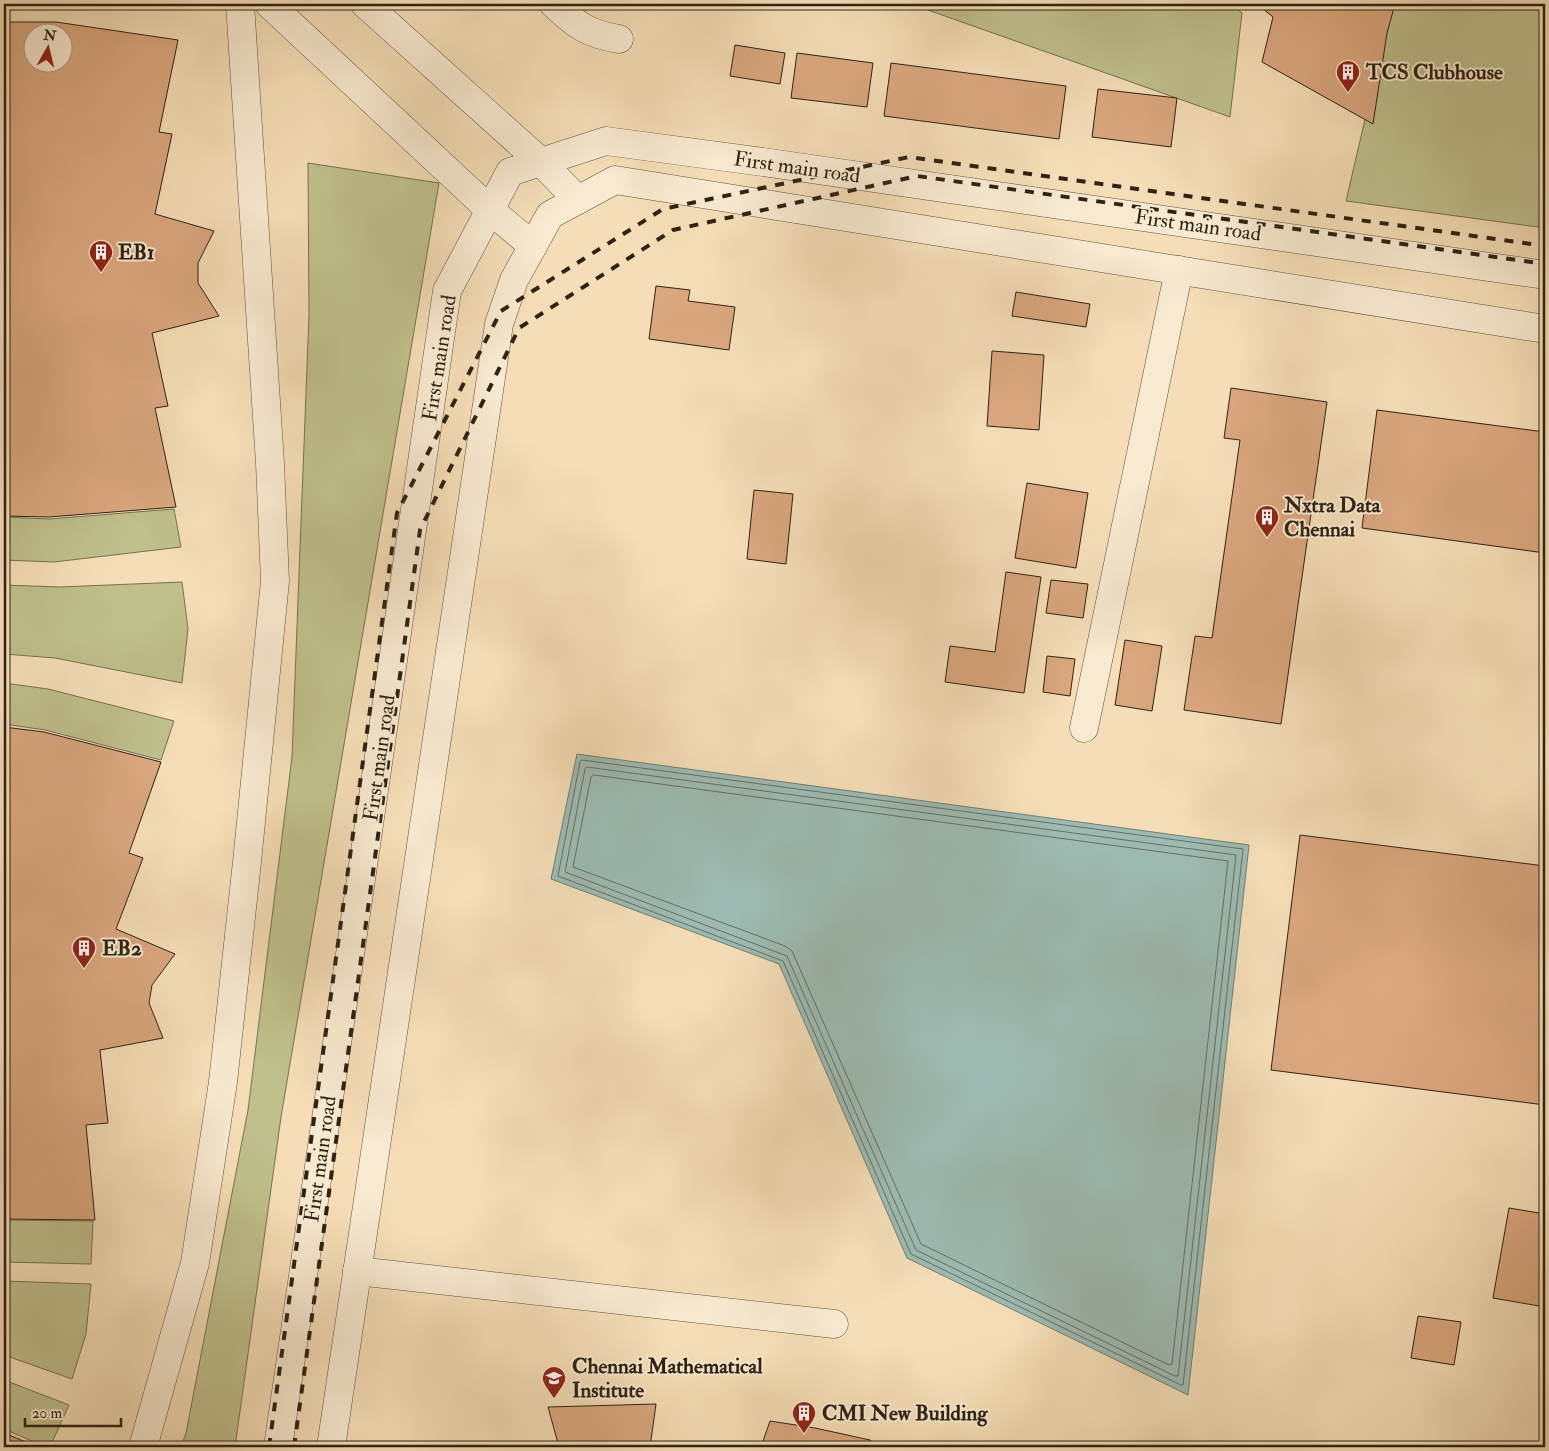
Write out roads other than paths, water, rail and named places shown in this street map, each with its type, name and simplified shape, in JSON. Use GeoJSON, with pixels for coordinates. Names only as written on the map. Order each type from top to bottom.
{"type":"FeatureCollection","features":[{"type":"Feature","properties":{"kind":"street"},"geometry":{"type":"LineString","coordinates":[[143,1447],[195,1263],[223,1082],[247,862],[274,581],[270,462],[240,4]]}},
{"type":"Feature","properties":{"kind":"street"},"geometry":{"type":"LineString","coordinates":[[269,4],[490,210],[533,246]]}},
{"type":"Feature","properties":{"kind":"street"},"geometry":{"type":"LineString","coordinates":[[554,4],[572,21],[598,35],[619,39]]}},
{"type":"Feature","properties":{"kind":"street"},"geometry":{"type":"LineString","coordinates":[[380,9],[541,162],[578,200]]}},
{"type":"Feature","properties":{"kind":"street","name":"First main road"},"geometry":{"type":"LineString","coordinates":[[278,1447],[448,291],[510,172],[606,141],[1545,275]]}},
{"type":"Feature","properties":{"kind":"street"},"geometry":{"type":"LineString","coordinates":[[334,1446],[358,1271],[499,324],[514,280],[550,215],[615,180],[1545,329]]}},
{"type":"Feature","properties":{"kind":"street"},"geometry":{"type":"LineString","coordinates":[[1084,728],[1179,270]]}},
{"type":"Feature","properties":{"kind":"street"},"geometry":{"type":"LineString","coordinates":[[358,1271],[834,1324]]}},
{"type":"Feature","properties":{"kind":"water"},"geometry":{"type":"Polygon","coordinates":[[[577,754],[1249,845],[1188,1395],[907,1258],[779,964],[551,879],[577,754]]]}},
{"type":"Feature","properties":{"kind":"railway"},"geometry":{"type":"LineString","coordinates":[[269,1447],[397,513],[501,311],[663,209],[909,157],[1545,246]]}},
{"type":"Feature","properties":{"kind":"railway"},"geometry":{"type":"LineString","coordinates":[[294,1447],[420,530],[519,328],[673,230],[917,176],[1545,264]]}},
{"type":"Feature","properties":{"kind":"place","name":"TCS Clubhouse"},"geometry":{"type":"Point","coordinates":[1348,93]}},
{"type":"Feature","properties":{"kind":"place","name":"EB1"},"geometry":{"type":"Point","coordinates":[101,273]}},
{"type":"Feature","properties":{"kind":"place","name":"Nxtra Data Chennai"},"geometry":{"type":"Point","coordinates":[1267,538]}},
{"type":"Feature","properties":{"kind":"place","name":"EB2"},"geometry":{"type":"Point","coordinates":[84,969]}},
{"type":"Feature","properties":{"kind":"place","name":"Chennai Mathematical Institute"},"geometry":{"type":"Point","coordinates":[554,1399]}},
{"type":"Feature","properties":{"kind":"place","name":"CMI New Building"},"geometry":{"type":"Point","coordinates":[804,1434]}}]}
